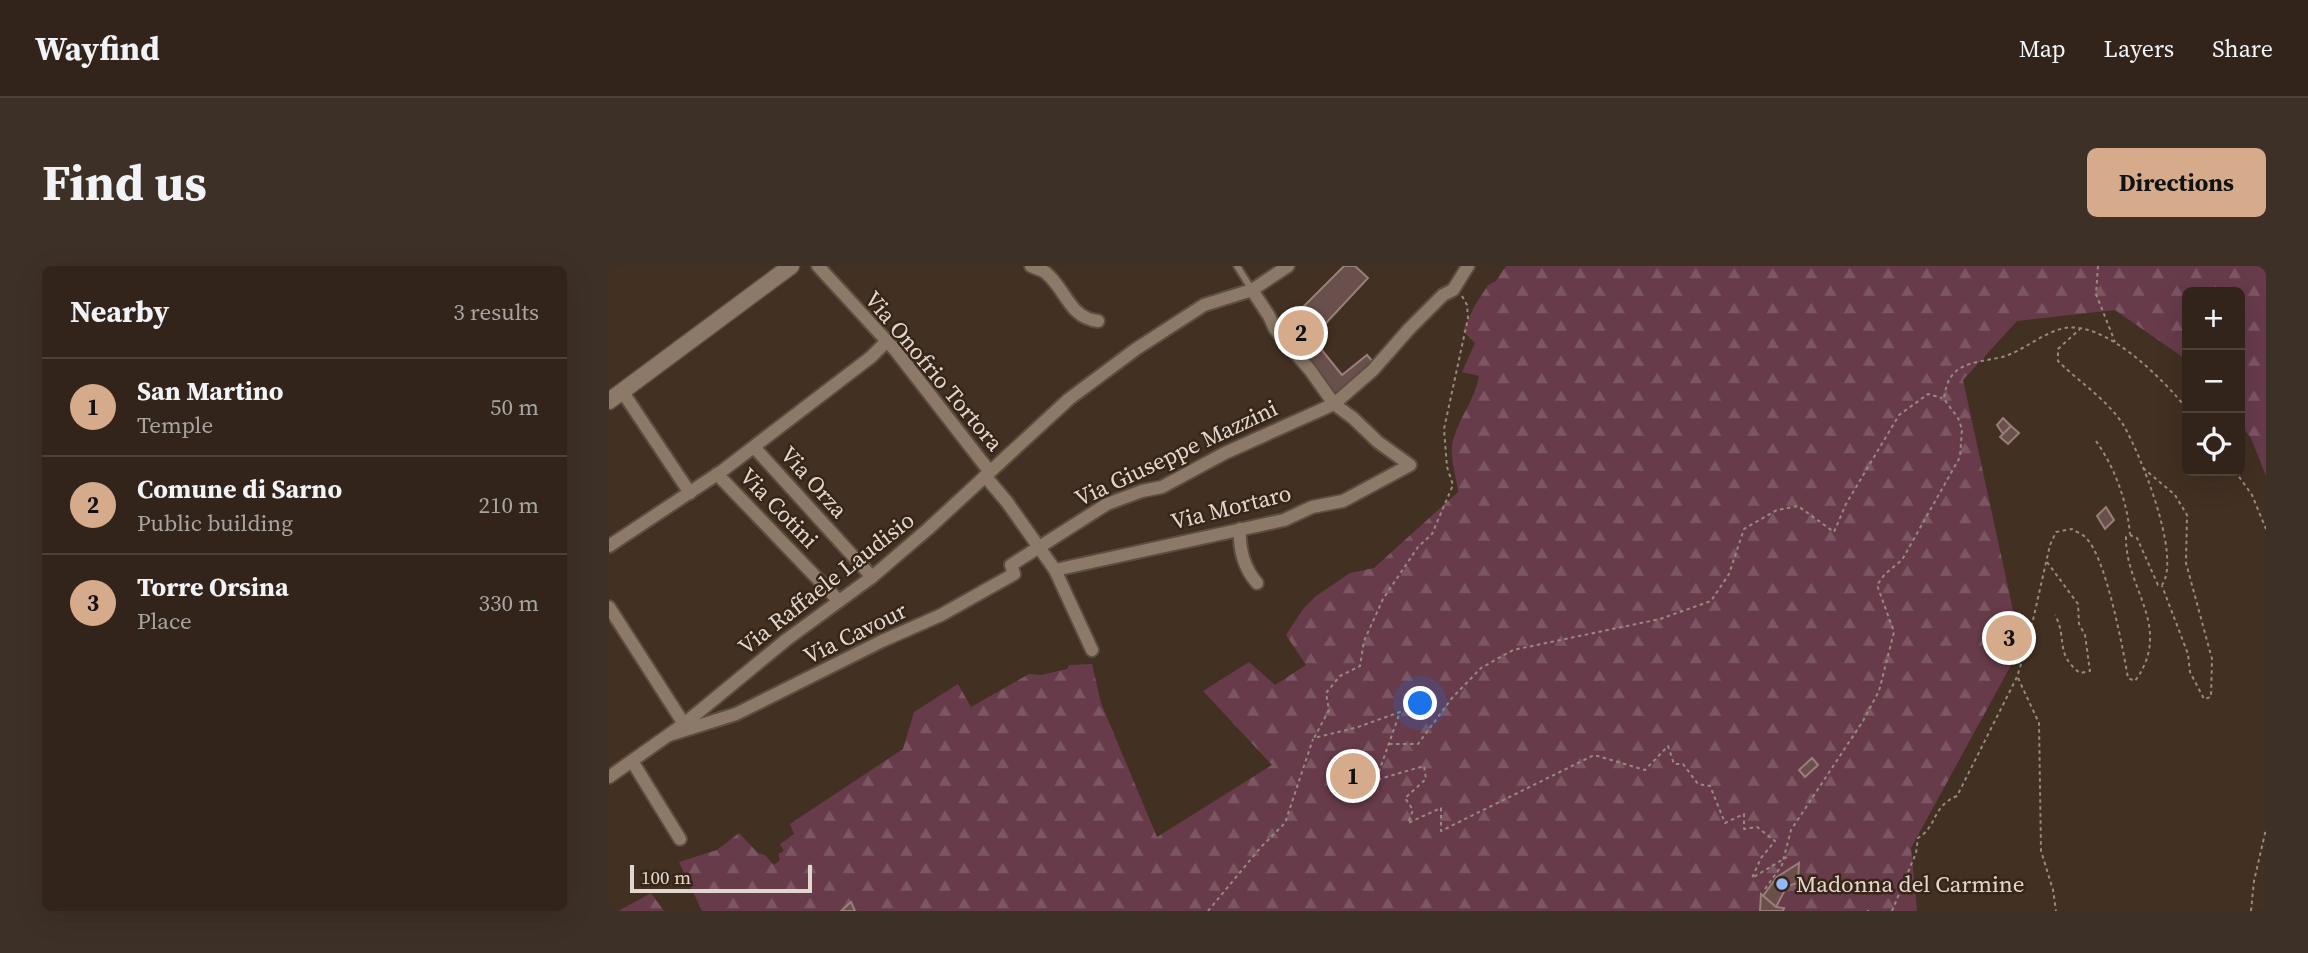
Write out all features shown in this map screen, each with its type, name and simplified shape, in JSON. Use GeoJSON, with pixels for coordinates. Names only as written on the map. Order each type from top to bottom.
{"type":"FeatureCollection","features":[{"type":"Feature","properties":{"kind":"street"},"geometry":{"type":"LineString","coordinates":[[690,493],[615,396],[791,266]]}},
{"type":"Feature","properties":{"kind":"street","name":"Via Onofrio Tortora"},"geometry":{"type":"LineString","coordinates":[[818,266],[887,341],[1041,548],[1055,570],[1092,650]]}},
{"type":"Feature","properties":{"kind":"street"},"geometry":{"type":"LineString","coordinates":[[1031,266],[1044,270],[1052,278],[1073,311],[1088,320],[1098,321]]}},
{"type":"Feature","properties":{"kind":"street","name":"Via Raffaele Laudisio"},"geometry":{"type":"LineString","coordinates":[[609,777],[684,724],[786,640],[872,577],[1069,399],[1136,349],[1204,305],[1252,290],[1286,266]]}},
{"type":"Feature","properties":{"kind":"street","name":"Via Giuseppe Mazzini"},"geometry":{"type":"LineString","coordinates":[[1041,548],[1107,504],[1162,487],[1225,453],[1334,404],[1373,370],[1443,295],[1453,290],[1468,266]]}},
{"type":"Feature","properties":{"kind":"street"},"geometry":{"type":"LineString","coordinates":[[1252,290],[1275,329],[1334,404]]}},
{"type":"Feature","properties":{"kind":"street"},"geometry":{"type":"LineString","coordinates":[[609,545],[690,493],[754,447],[887,341]]}},
{"type":"Feature","properties":{"kind":"street","name":"Via Mortaro"},"geometry":{"type":"LineString","coordinates":[[1055,570],[1284,520],[1312,507],[1343,501],[1410,466],[1334,404]]}},
{"type":"Feature","properties":{"kind":"street","name":"Via Orza"},"geometry":{"type":"LineString","coordinates":[[754,447],[872,577]]}},
{"type":"Feature","properties":{"kind":"street","name":"Via Cotini"},"geometry":{"type":"LineString","coordinates":[[717,474],[839,601]]}},
{"type":"Feature","properties":{"kind":"street"},"geometry":{"type":"LineString","coordinates":[[1240,529],[1239,547],[1251,576],[1257,583]]}},
{"type":"Feature","properties":{"kind":"street","name":"Via Cavour"},"geometry":{"type":"LineString","coordinates":[[669,735],[736,714],[882,641],[941,615],[1014,573],[1011,565],[1041,548]]}},
{"type":"Feature","properties":{"kind":"street"},"geometry":{"type":"LineString","coordinates":[[609,607],[684,724]]}},
{"type":"Feature","properties":{"kind":"street"},"geometry":{"type":"LineString","coordinates":[[632,761],[680,839]]}},
{"type":"Feature","properties":{"kind":"lane"},"geometry":{"type":"LineString","coordinates":[[1237,266],[1252,290]]}},
{"type":"Feature","properties":{"kind":"path"},"geometry":{"type":"LineString","coordinates":[[2098,266],[2096,295],[2116,343]]}},
{"type":"Feature","properties":{"kind":"path"},"geometry":{"type":"LineString","coordinates":[[1208,911],[1261,847],[1285,823],[1314,737],[1329,710],[1326,693],[1340,676],[1360,666],[1364,641],[1384,599],[1418,547],[1432,534],[1453,485],[1447,467],[1444,429],[1468,318],[1467,305],[1458,282]]}},
{"type":"Feature","properties":{"kind":"path"},"geometry":{"type":"LineString","coordinates":[[1944,399],[1949,376],[1958,367],[2008,355],[2066,328],[2080,329],[2116,343],[2147,365],[2182,403]]}},
{"type":"Feature","properties":{"kind":"path"},"geometry":{"type":"LineString","coordinates":[[2080,329],[2058,349],[2058,361],[2093,391],[2123,424],[2155,497],[2165,539],[2167,563],[2162,585]]}},
{"type":"Feature","properties":{"kind":"path"},"geometry":{"type":"LineString","coordinates":[[1388,744],[1418,744],[1452,698],[1481,668],[1513,650],[1660,619],[1711,601],[1729,574],[1744,529],[1777,510],[1798,506],[1834,532],[1846,505],[1899,415],[1928,394],[1944,399],[1958,418],[1962,429],[1960,457],[1902,560],[1885,574],[1877,585],[1894,632],[1879,691],[1863,721],[1791,830],[1782,865],[1765,890]]}},
{"type":"Feature","properties":{"kind":"path"},"geometry":{"type":"LineString","coordinates":[[2096,441],[2115,472],[2129,518],[2130,535]]}},
{"type":"Feature","properties":{"kind":"path"},"geometry":{"type":"LineString","coordinates":[[2130,535],[2137,538],[2158,585],[2162,585],[2176,618],[2196,684],[2204,699],[2211,697],[2212,659],[2186,563],[2187,515],[2175,495],[2142,467]]}},
{"type":"Feature","properties":{"kind":"path"},"geometry":{"type":"LineString","coordinates":[[2239,476],[2252,495],[2266,529]]}},
{"type":"Feature","properties":{"kind":"path"},"geometry":{"type":"LineString","coordinates":[[1892,911],[1916,853],[1917,838],[1925,833],[1945,800],[1957,796],[2018,677],[2050,545],[2056,533],[2072,529],[2086,537],[2098,555],[2122,640],[2128,678],[2135,681],[2148,657],[2151,642],[2145,611],[2126,550],[2126,537],[2130,535]]}},
{"type":"Feature","properties":{"kind":"path"},"geometry":{"type":"LineString","coordinates":[[2046,561],[2078,604],[2079,624],[2085,635],[2089,671],[2080,673],[2070,666],[2063,654],[2060,625],[2055,615]]}},
{"type":"Feature","properties":{"kind":"path"},"geometry":{"type":"LineString","coordinates":[[2018,677],[2039,723],[2041,851],[2053,890],[2056,911]]}},
{"type":"Feature","properties":{"kind":"path"},"geometry":{"type":"LineString","coordinates":[[1314,737],[1358,727],[1400,712],[1376,780],[1424,766],[1426,779],[1405,798],[1413,810],[1408,823],[1441,808],[1441,831],[1594,755],[1645,770],[1668,746],[1674,765],[1683,764],[1698,784],[1710,786],[1725,823],[1744,814],[1744,829],[1757,827],[1775,841],[1761,858],[1752,878],[1783,859]]}},
{"type":"Feature","properties":{"kind":"path"},"geometry":{"type":"LineString","coordinates":[[2251,911],[2254,881],[2266,829]]}},
{"type":"Feature","properties":{"kind":"green space"},"geometry":{"type":"Polygon","coordinates":[[[1506,266],[2266,266],[2266,476],[2251,438],[2245,430],[2245,287],[2182,287],[2182,357],[2115,310],[2017,321],[1963,380],[2021,647],[1911,848],[1917,911],[702,911],[679,862],[717,850],[739,833],[774,865],[780,860],[778,854],[784,851],[780,844],[794,834],[790,824],[903,749],[914,712],[958,684],[971,707],[1029,674],[1041,675],[1067,669],[1069,665],[1092,664],[1101,703],[1157,837],[1272,765],[1203,691],[1249,662],[1275,685],[1306,665],[1286,635],[1303,609],[1316,596],[1350,573],[1374,568],[1458,492],[1452,444],[1479,376],[1462,372],[1475,343],[1463,331],[1488,285],[1496,281],[1506,266]]]}},
{"type":"Feature","properties":{"kind":"green space"},"geometry":{"type":"Polygon","coordinates":[[[651,893],[664,911],[618,911],[651,893]]]}},
{"type":"Feature","properties":{"kind":"building"},"geometry":{"type":"Polygon","coordinates":[[[1344,266],[1355,266],[1368,278],[1312,338],[1342,375],[1367,355],[1374,363],[1336,397],[1282,328],[1344,266]]]}},
{"type":"Feature","properties":{"kind":"building"},"geometry":{"type":"Polygon","coordinates":[[[2003,418],[2011,426],[2003,434],[1997,425],[2003,418]]]}},
{"type":"Feature","properties":{"kind":"building"},"geometry":{"type":"Polygon","coordinates":[[[2011,426],[2019,433],[2008,444],[2000,437],[2011,426]]]}},
{"type":"Feature","properties":{"kind":"building"},"geometry":{"type":"Polygon","coordinates":[[[2106,507],[2114,520],[2105,529],[2097,516],[2106,507]]]}},
{"type":"Feature","properties":{"kind":"building"},"geometry":{"type":"Polygon","coordinates":[[[1812,758],[1818,765],[1805,777],[1799,770],[1812,758]]]}},
{"type":"Feature","properties":{"kind":"building","name":"Madonna del Carmine"},"geometry":{"type":"Polygon","coordinates":[[[1799,863],[1798,883],[1787,886],[1776,907],[1763,896],[1777,877],[1799,863]]]}},
{"type":"Feature","properties":{"kind":"building"},"geometry":{"type":"Polygon","coordinates":[[[1761,894],[1776,907],[1784,908],[1783,911],[1760,911],[1761,894]]]}},
{"type":"Feature","properties":{"kind":"building"},"geometry":{"type":"Polygon","coordinates":[[[851,902],[855,911],[841,911],[851,902]]]}},
{"type":"Feature","properties":{"kind":"place","name":"Comune di Sarno"},"geometry":{"type":"Point","coordinates":[1301,333]}},
{"type":"Feature","properties":{"kind":"place","name":"Torre Orsina"},"geometry":{"type":"Point","coordinates":[2009,638]}},
{"type":"Feature","properties":{"kind":"place","name":"San Martino"},"geometry":{"type":"Point","coordinates":[1353,776]}},
{"type":"Feature","properties":{"kind":"place","name":"Madonna del Carmine"},"geometry":{"type":"Point","coordinates":[1782,884]}}]}
